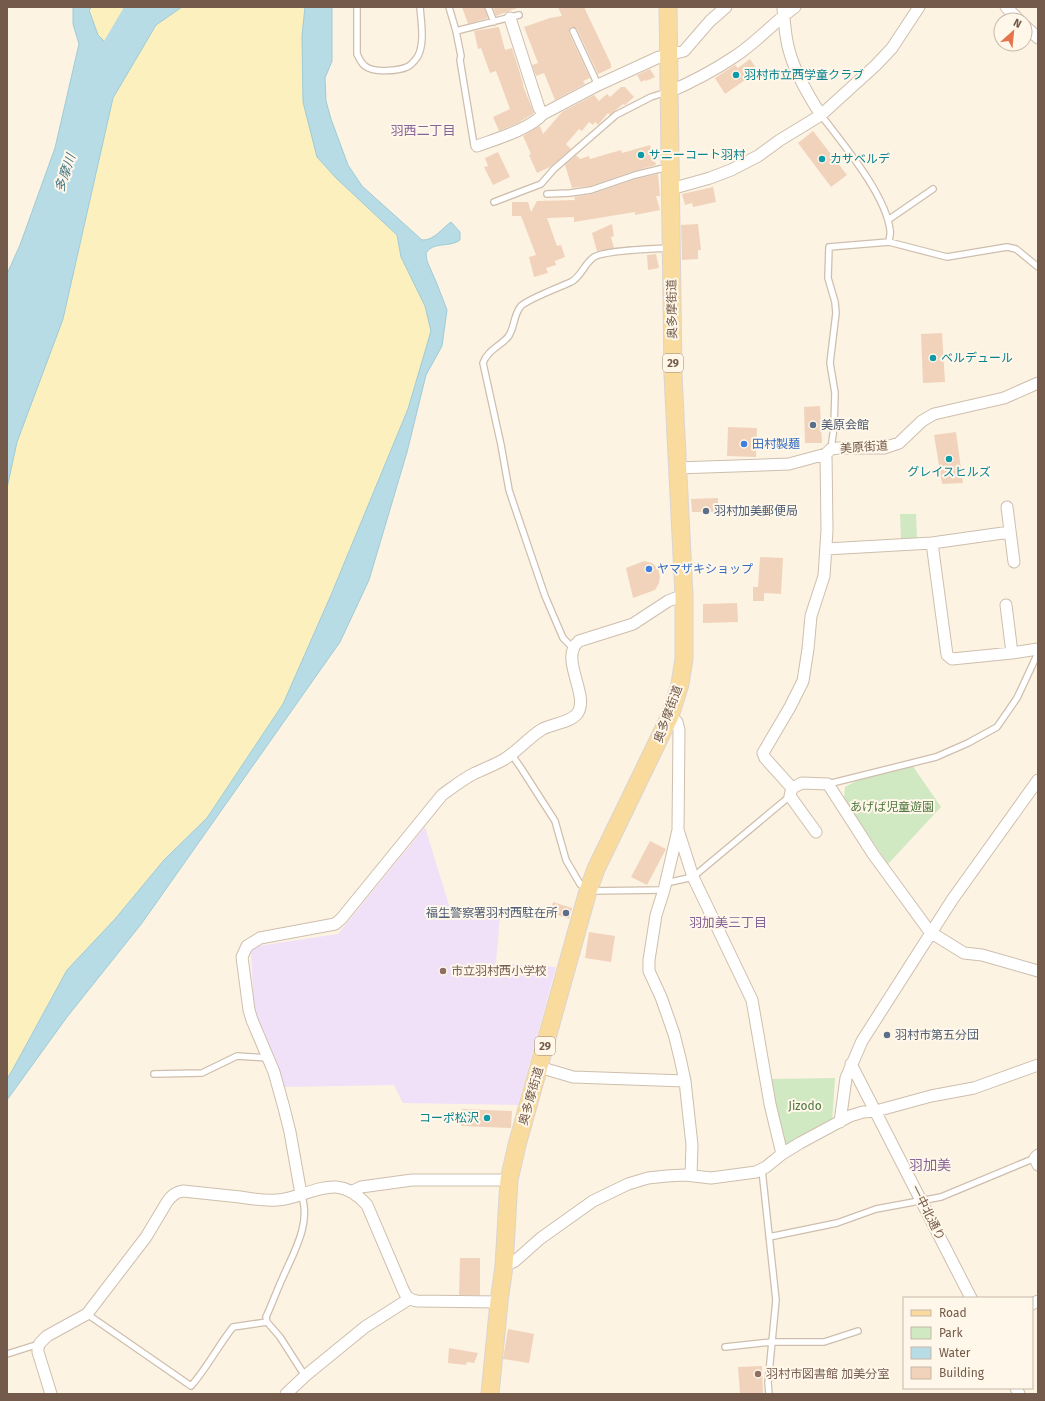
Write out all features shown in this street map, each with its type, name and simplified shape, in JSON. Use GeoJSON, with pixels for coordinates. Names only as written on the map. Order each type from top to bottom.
{"type":"FeatureCollection","features":[{"type":"Feature","properties":{"kind":"main road","name":"奥多摩街道"},"geometry":{"type":"LineString","coordinates":[[490,1394],[504,1266],[510,1180],[517,1145],[588,891],[600,859],[670,716],[678,692],[683,667],[685,637],[684,595],[673,375],[668,7]]}},
{"type":"Feature","properties":{"kind":"street"},"geometry":{"type":"LineString","coordinates":[[477,146],[513,132],[538,120],[543,114],[598,85],[659,57],[687,49],[710,22],[726,7]]}},
{"type":"Feature","properties":{"kind":"street"},"geometry":{"type":"LineString","coordinates":[[669,92],[691,83],[734,57],[784,11],[796,7]]}},
{"type":"Feature","properties":{"kind":"street"},"geometry":{"type":"LineString","coordinates":[[671,189],[732,170],[758,156],[780,140],[821,115],[876,65],[892,48],[919,7]]}},
{"type":"Feature","properties":{"kind":"street"},"geometry":{"type":"LineString","coordinates":[[784,11],[789,50],[797,69],[821,115]]}},
{"type":"Feature","properties":{"kind":"street"},"geometry":{"type":"LineString","coordinates":[[514,16],[539,108],[543,114]]}},
{"type":"Feature","properties":{"kind":"street","name":"美原街道"},"geometry":{"type":"LineString","coordinates":[[677,468],[789,464],[840,448],[884,448],[899,443],[922,422],[934,414],[1004,398],[1038,382]]}},
{"type":"Feature","properties":{"kind":"street"},"geometry":{"type":"LineString","coordinates":[[816,832],[791,792],[765,758],[763,753],[803,681],[811,616],[824,576],[828,452]]}},
{"type":"Feature","properties":{"kind":"street"},"geometry":{"type":"LineString","coordinates":[[1007,507],[1014,562]]}},
{"type":"Feature","properties":{"kind":"street"},"geometry":{"type":"LineString","coordinates":[[826,549],[932,543],[1010,532]]}},
{"type":"Feature","properties":{"kind":"street"},"geometry":{"type":"LineString","coordinates":[[932,543],[947,655],[952,659],[1038,649]]}},
{"type":"Feature","properties":{"kind":"street"},"geometry":{"type":"LineString","coordinates":[[301,1194],[290,1132],[274,1072],[249,1010],[242,957],[247,946],[260,938],[336,924],[442,795],[456,784],[502,761],[543,729],[573,716],[579,710],[581,702],[572,661],[573,648],[579,641],[633,624],[668,601],[684,595]]}},
{"type":"Feature","properties":{"kind":"street"},"geometry":{"type":"LineString","coordinates":[[1006,605],[1012,653]]}},
{"type":"Feature","properties":{"kind":"street"},"geometry":{"type":"LineString","coordinates":[[670,716],[677,722],[679,730],[678,830],[665,887],[656,915],[649,960],[650,971],[674,1034],[685,1081],[692,1145],[692,1175]]}},
{"type":"Feature","properties":{"kind":"street"},"geometry":{"type":"LineString","coordinates":[[840,1122],[846,1078],[862,1041],[930,932],[1038,780]]}},
{"type":"Feature","properties":{"kind":"street"},"geometry":{"type":"LineString","coordinates":[[791,792],[802,783],[828,784],[873,854],[930,932],[964,953],[982,954],[1038,971]]}},
{"type":"Feature","properties":{"kind":"street"},"geometry":{"type":"LineString","coordinates":[[678,830],[693,877],[752,1000],[770,1104],[782,1154]]}},
{"type":"Feature","properties":{"kind":"street","name":"一中北通り"},"geometry":{"type":"LineString","coordinates":[[851,1064],[970,1297]]}},
{"type":"Feature","properties":{"kind":"street"},"geometry":{"type":"LineString","coordinates":[[504,1266],[515,1261],[541,1238],[577,1211],[611,1191],[628,1184],[648,1178],[667,1176],[692,1175],[718,1178],[756,1172],[762,1170],[782,1154],[840,1122],[862,1112],[876,1111],[931,1096],[974,1088],[1038,1065]]}},
{"type":"Feature","properties":{"kind":"street"},"geometry":{"type":"LineString","coordinates":[[539,1068],[573,1077],[685,1081]]}},
{"type":"Feature","properties":{"kind":"street"},"geometry":{"type":"LineString","coordinates":[[351,1192],[361,1187],[412,1180],[510,1180]]}},
{"type":"Feature","properties":{"kind":"street"},"geometry":{"type":"LineString","coordinates":[[51,1394],[38,1352],[40,1344],[47,1336],[87,1314],[133,1256],[162,1209],[174,1194],[183,1191],[267,1200],[287,1199],[330,1187],[342,1188],[362,1199],[367,1205],[406,1296],[409,1299],[417,1301],[499,1302]]}},
{"type":"Feature","properties":{"kind":"street"},"geometry":{"type":"LineString","coordinates":[[286,1394],[304,1376],[365,1327],[409,1299]]}},
{"type":"Feature","properties":{"kind":"lane"},"geometry":{"type":"LineString","coordinates":[[357,7],[357,54],[359,60],[365,66],[376,71],[408,67],[414,62],[421,46],[420,7]]}},
{"type":"Feature","properties":{"kind":"lane"},"geometry":{"type":"LineString","coordinates":[[449,7],[456,31],[474,145],[477,146]]}},
{"type":"Feature","properties":{"kind":"lane"},"geometry":{"type":"LineString","coordinates":[[488,7],[494,22]]}},
{"type":"Feature","properties":{"kind":"lane"},"geometry":{"type":"LineString","coordinates":[[456,31],[514,16]]}},
{"type":"Feature","properties":{"kind":"lane"},"geometry":{"type":"LineString","coordinates":[[573,31],[598,85]]}},
{"type":"Feature","properties":{"kind":"lane"},"geometry":{"type":"LineString","coordinates":[[494,202],[541,184],[560,164],[616,115],[651,97],[669,92]]}},
{"type":"Feature","properties":{"kind":"lane"},"geometry":{"type":"LineString","coordinates":[[821,115],[875,190],[884,207],[888,220],[890,231],[889,242]]}},
{"type":"Feature","properties":{"kind":"lane"},"geometry":{"type":"LineString","coordinates":[[547,194],[592,190],[634,175],[670,167]]}},
{"type":"Feature","properties":{"kind":"lane"},"geometry":{"type":"LineString","coordinates":[[888,220],[933,189]]}},
{"type":"Feature","properties":{"kind":"lane"},"geometry":{"type":"LineString","coordinates":[[828,452],[835,411],[830,363],[836,313],[835,302],[828,278],[829,247],[889,242],[947,257],[1007,247],[1016,249],[1038,267]]}},
{"type":"Feature","properties":{"kind":"lane"},"geometry":{"type":"LineString","coordinates":[[573,648],[563,638],[548,603],[509,490],[483,363],[488,354],[509,336],[521,307],[532,299],[574,280],[594,257],[604,253],[671,248]]}},
{"type":"Feature","properties":{"kind":"lane"},"geometry":{"type":"LineString","coordinates":[[828,784],[936,757],[968,743],[997,727],[1017,698],[1038,653]]}},
{"type":"Feature","properties":{"kind":"lane"},"geometry":{"type":"LineString","coordinates":[[512,754],[555,821],[566,860],[580,884],[588,891],[665,887],[693,877],[791,792]]}},
{"type":"Feature","properties":{"kind":"lane"},"geometry":{"type":"LineString","coordinates":[[154,1074],[202,1073],[237,1056],[268,1058]]}},
{"type":"Feature","properties":{"kind":"lane"},"geometry":{"type":"LineString","coordinates":[[769,1237],[837,1223],[876,1208],[941,1197],[1037,1159]]}},
{"type":"Feature","properties":{"kind":"lane"},"geometry":{"type":"LineString","coordinates":[[762,1170],[776,1300],[768,1383],[769,1394]]}},
{"type":"Feature","properties":{"kind":"lane"},"geometry":{"type":"LineString","coordinates":[[301,1194],[304,1201],[304,1215],[297,1246],[266,1317],[267,1322],[280,1337],[304,1376]]}},
{"type":"Feature","properties":{"kind":"lane"},"geometry":{"type":"LineString","coordinates":[[87,1314],[191,1386],[233,1327],[267,1322]]}},
{"type":"Feature","properties":{"kind":"lane"},"geometry":{"type":"LineString","coordinates":[[725,1347],[772,1342],[824,1342],[858,1331]]}},
{"type":"Feature","properties":{"kind":"lane"},"geometry":{"type":"LineString","coordinates":[[7,1354],[40,1344]]}},
{"type":"Feature","properties":{"kind":"shaded area"},"geometry":{"type":"Polygon","coordinates":[[[425,827],[452,915],[500,916],[496,963],[556,967],[518,1105],[403,1103],[394,1085],[284,1087],[254,1010],[251,950],[258,946],[338,934],[425,827]]]}},
{"type":"Feature","properties":{"kind":"green space"},"geometry":{"type":"Polygon","coordinates":[[[900,514],[916,514],[917,538],[901,539],[900,514]]]}},
{"type":"Feature","properties":{"kind":"green space","name":"あげば児童遊園"},"geometry":{"type":"Polygon","coordinates":[[[912,765],[941,807],[888,864],[844,799],[845,787],[858,780],[912,765]]]}},
{"type":"Feature","properties":{"kind":"green space","name":"Jizodo"},"geometry":{"type":"Polygon","coordinates":[[[835,1078],[832,1123],[782,1148],[771,1079],[835,1078]]]}},
{"type":"Feature","properties":{"kind":"sand"},"geometry":{"type":"Polygon","coordinates":[[[92,7],[145,7],[105,42],[98,35],[89,10],[92,7]]]}},
{"type":"Feature","properties":{"kind":"sand"},"geometry":{"type":"Polygon","coordinates":[[[182,7],[305,7],[302,36],[317,157],[336,178],[397,235],[401,257],[425,306],[432,331],[408,409],[331,595],[283,704],[207,818],[164,860],[115,919],[67,970],[7,1079],[7,488],[17,442],[63,319],[113,98],[156,25],[182,7]]]}},
{"type":"Feature","properties":{"kind":"water"},"geometry":{"type":"Polygon","coordinates":[[[73,7],[92,7],[89,10],[98,35],[105,42],[145,7],[182,7],[156,25],[113,98],[63,319],[17,442],[7,488],[7,274],[20,245],[55,148],[79,44],[73,24],[73,7]]]}},
{"type":"Feature","properties":{"kind":"water"},"geometry":{"type":"Polygon","coordinates":[[[305,7],[332,7],[332,61],[325,78],[326,101],[348,165],[362,186],[422,240],[426,240],[434,236],[451,222],[460,232],[460,240],[451,244],[433,247],[426,253],[427,261],[447,310],[442,346],[426,375],[407,452],[369,580],[340,642],[142,923],[67,1017],[7,1100],[7,1079],[67,970],[115,919],[164,860],[207,818],[283,704],[331,595],[408,409],[431,331],[425,306],[401,257],[397,235],[336,178],[317,157],[303,102],[302,36],[305,7]]]}},
{"type":"Feature","properties":{"kind":"building"},"geometry":{"type":"Polygon","coordinates":[[[462,7],[484,7],[488,18],[468,24],[462,7]]]}},
{"type":"Feature","properties":{"kind":"building"},"geometry":{"type":"Polygon","coordinates":[[[493,7],[517,7],[517,8],[496,16],[493,7]]]}},
{"type":"Feature","properties":{"kind":"building"},"geometry":{"type":"Polygon","coordinates":[[[558,7],[584,7],[611,64],[611,68],[598,74],[577,29],[571,27],[569,33],[590,78],[583,81],[585,84],[555,100],[544,73],[536,76],[532,65],[538,63],[524,27],[550,18],[562,16],[558,7]]]}},
{"type":"Feature","properties":{"kind":"building"},"geometry":{"type":"Polygon","coordinates":[[[499,27],[505,50],[512,48],[523,86],[534,113],[518,123],[499,131],[493,117],[510,109],[496,71],[490,73],[481,48],[478,49],[474,31],[499,27]]]}},
{"type":"Feature","properties":{"kind":"building","name":"羽村市立西学童クラブ"},"geometry":{"type":"Polygon","coordinates":[[[750,59],[758,71],[725,94],[715,78],[735,65],[738,68],[750,59]]]}},
{"type":"Feature","properties":{"kind":"building"},"geometry":{"type":"Polygon","coordinates":[[[650,69],[655,77],[641,82],[637,75],[650,69]]]}},
{"type":"Feature","properties":{"kind":"building"},"geometry":{"type":"Polygon","coordinates":[[[621,87],[625,87],[634,97],[610,115],[608,113],[598,125],[595,122],[593,125],[589,122],[582,131],[579,129],[566,144],[571,149],[550,167],[537,173],[523,136],[540,126],[543,134],[562,112],[594,95],[599,101],[607,94],[610,97],[621,87]]]}},
{"type":"Feature","properties":{"kind":"building","name":"カサベルデ"},"geometry":{"type":"Polygon","coordinates":[[[813,131],[847,175],[831,187],[798,143],[813,131]]]}},
{"type":"Feature","properties":{"kind":"building"},"geometry":{"type":"Polygon","coordinates":[[[650,145],[656,165],[590,186],[572,188],[565,165],[576,155],[580,159],[589,156],[590,159],[621,150],[622,153],[650,145]]]}},
{"type":"Feature","properties":{"kind":"building"},"geometry":{"type":"Polygon","coordinates":[[[498,152],[510,177],[493,185],[484,167],[488,166],[485,158],[498,152]]]}},
{"type":"Feature","properties":{"kind":"building"},"geometry":{"type":"Polygon","coordinates":[[[658,174],[660,196],[656,196],[660,210],[635,215],[635,212],[574,222],[574,217],[547,218],[557,246],[561,245],[565,257],[555,261],[556,265],[546,268],[548,273],[534,277],[529,257],[536,255],[521,216],[512,216],[512,202],[528,202],[531,212],[537,201],[575,200],[574,197],[592,194],[636,179],[658,174]]]}},
{"type":"Feature","properties":{"kind":"building"},"geometry":{"type":"Polygon","coordinates":[[[713,187],[716,202],[693,207],[692,203],[685,205],[682,194],[713,187]]]}},
{"type":"Feature","properties":{"kind":"building"},"geometry":{"type":"Polygon","coordinates":[[[612,224],[614,236],[611,237],[614,248],[597,251],[592,233],[612,224]]]}},
{"type":"Feature","properties":{"kind":"building"},"geometry":{"type":"Polygon","coordinates":[[[698,224],[701,250],[698,250],[698,259],[682,260],[681,225],[698,224]]]}},
{"type":"Feature","properties":{"kind":"building"},"geometry":{"type":"Polygon","coordinates":[[[656,254],[659,268],[648,270],[647,255],[656,254]]]}},
{"type":"Feature","properties":{"kind":"building","name":"ベルデュール"},"geometry":{"type":"Polygon","coordinates":[[[942,333],[945,382],[923,383],[921,334],[942,333]]]}},
{"type":"Feature","properties":{"kind":"building","name":"美原会館"},"geometry":{"type":"Polygon","coordinates":[[[820,406],[822,443],[805,443],[804,407],[820,406]]]}},
{"type":"Feature","properties":{"kind":"building"},"geometry":{"type":"Polygon","coordinates":[[[728,427],[757,428],[756,457],[727,456],[728,427]]]}},
{"type":"Feature","properties":{"kind":"building","name":"グレイスヒルズ"},"geometry":{"type":"Polygon","coordinates":[[[956,432],[963,483],[942,484],[934,435],[956,432]]]}},
{"type":"Feature","properties":{"kind":"building"},"geometry":{"type":"Polygon","coordinates":[[[718,498],[718,512],[692,512],[691,499],[718,498]]]}},
{"type":"Feature","properties":{"kind":"building"},"geometry":{"type":"Polygon","coordinates":[[[760,557],[783,558],[781,594],[764,593],[764,601],[753,601],[753,587],[758,587],[760,557]]]}},
{"type":"Feature","properties":{"kind":"building"},"geometry":{"type":"Polygon","coordinates":[[[644,561],[652,563],[658,568],[660,577],[659,583],[655,590],[633,598],[626,568],[644,561]]]}},
{"type":"Feature","properties":{"kind":"building"},"geometry":{"type":"Polygon","coordinates":[[[737,603],[738,622],[703,623],[703,604],[737,603]]]}},
{"type":"Feature","properties":{"kind":"building"},"geometry":{"type":"Polygon","coordinates":[[[650,841],[666,849],[647,885],[631,877],[650,841]]]}},
{"type":"Feature","properties":{"kind":"building"},"geometry":{"type":"Polygon","coordinates":[[[553,902],[572,908],[569,919],[550,912],[553,902]]]}},
{"type":"Feature","properties":{"kind":"building"},"geometry":{"type":"Polygon","coordinates":[[[589,932],[615,936],[611,962],[585,958],[589,932]]]}},
{"type":"Feature","properties":{"kind":"building","name":"コーポ松沢"},"geometry":{"type":"Polygon","coordinates":[[[462,1109],[512,1111],[511,1128],[461,1126],[462,1109]]]}},
{"type":"Feature","properties":{"kind":"building"},"geometry":{"type":"Polygon","coordinates":[[[460,1258],[480,1258],[480,1295],[459,1295],[460,1258]]]}},
{"type":"Feature","properties":{"kind":"building"},"geometry":{"type":"Polygon","coordinates":[[[508,1329],[534,1334],[529,1363],[503,1359],[508,1329]]]}},
{"type":"Feature","properties":{"kind":"building"},"geometry":{"type":"Polygon","coordinates":[[[449,1348],[478,1353],[474,1363],[467,1362],[466,1365],[448,1363],[449,1348]]]}},
{"type":"Feature","properties":{"kind":"building"},"geometry":{"type":"Polygon","coordinates":[[[762,1366],[763,1394],[740,1394],[738,1367],[762,1366]]]}},
{"type":"Feature","properties":{"kind":"waterway","name":"多摩川"},"geometry":{"type":"LineString","coordinates":[[115,46],[138,7]]}},
{"type":"Feature","properties":{"kind":"place","name":"羽村市立西学童クラブ"},"geometry":{"type":"Point","coordinates":[736,75]}},
{"type":"Feature","properties":{"kind":"place","name":"サニーコート羽村"},"geometry":{"type":"Point","coordinates":[641,155]}},
{"type":"Feature","properties":{"kind":"place","name":"カサベルデ"},"geometry":{"type":"Point","coordinates":[822,159]}},
{"type":"Feature","properties":{"kind":"place","name":"ベルデュール"},"geometry":{"type":"Point","coordinates":[933,358]}},
{"type":"Feature","properties":{"kind":"place","name":"美原会館"},"geometry":{"type":"Point","coordinates":[813,425]}},
{"type":"Feature","properties":{"kind":"place","name":"田村製麺"},"geometry":{"type":"Point","coordinates":[744,444]}},
{"type":"Feature","properties":{"kind":"place","name":"グレイスヒルズ"},"geometry":{"type":"Point","coordinates":[949,459]}},
{"type":"Feature","properties":{"kind":"place","name":"羽村加美郵便局"},"geometry":{"type":"Point","coordinates":[706,511]}},
{"type":"Feature","properties":{"kind":"place","name":"ヤマザキショップ"},"geometry":{"type":"Point","coordinates":[649,569]}},
{"type":"Feature","properties":{"kind":"place","name":"福生警察署羽村西駐在所"},"geometry":{"type":"Point","coordinates":[566,913]}},
{"type":"Feature","properties":{"kind":"place","name":"市立羽村西小学校"},"geometry":{"type":"Point","coordinates":[443,971]}},
{"type":"Feature","properties":{"kind":"place","name":"羽村市第五分団"},"geometry":{"type":"Point","coordinates":[887,1035]}},
{"type":"Feature","properties":{"kind":"place","name":"コーポ松沢"},"geometry":{"type":"Point","coordinates":[487,1118]}},
{"type":"Feature","properties":{"kind":"place","name":"羽村市図書館 加美分室"},"geometry":{"type":"Point","coordinates":[758,1374]}},
{"type":"Feature","properties":{"kind":"district","name":"羽西二丁目"},"geometry":{"type":"Point","coordinates":[423,130]}},
{"type":"Feature","properties":{"kind":"district","name":"羽加美三丁目"},"geometry":{"type":"Point","coordinates":[728,922]}},
{"type":"Feature","properties":{"kind":"district","name":"羽加美"},"geometry":{"type":"Point","coordinates":[930,1165]}}]}
